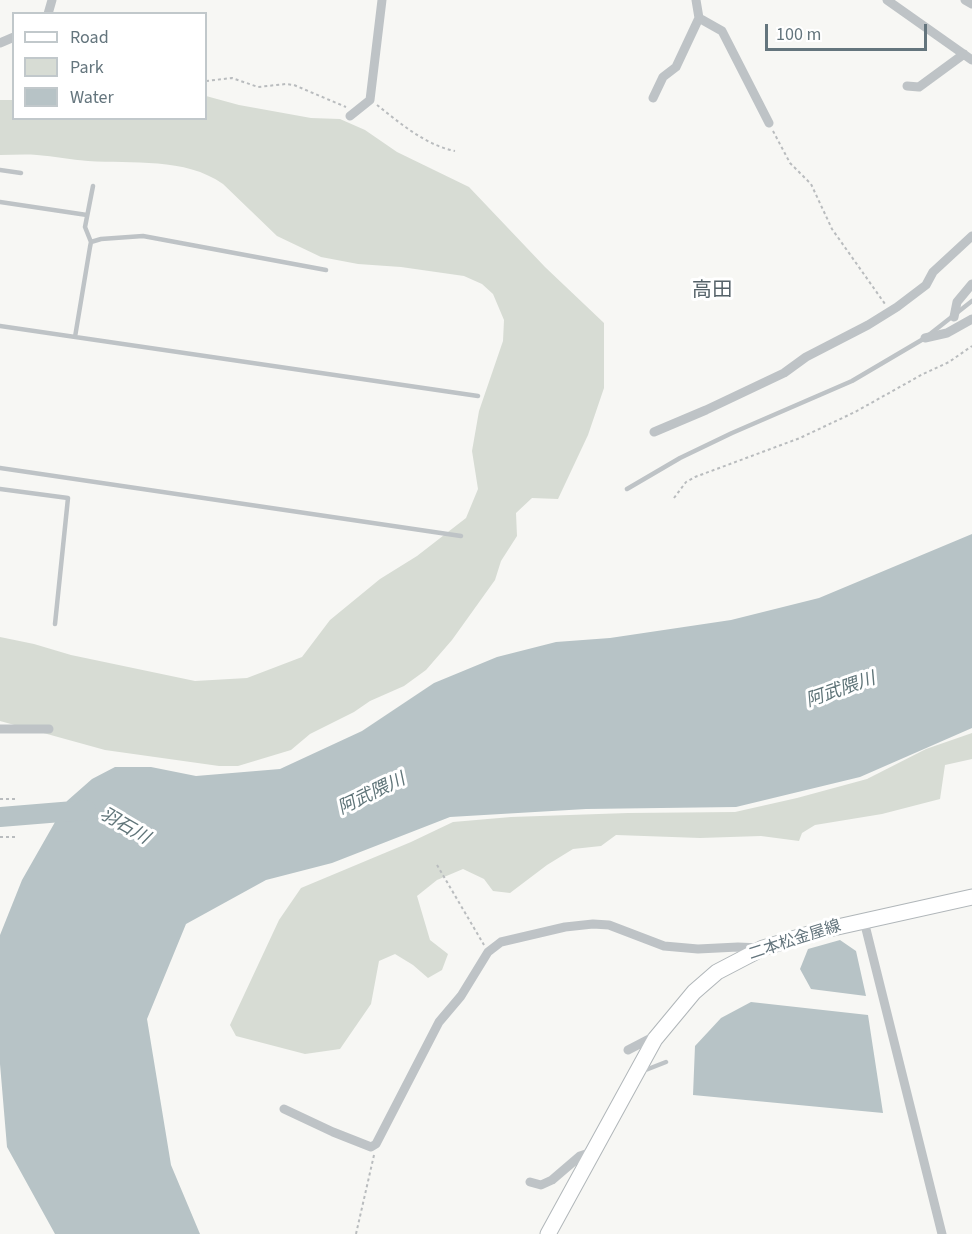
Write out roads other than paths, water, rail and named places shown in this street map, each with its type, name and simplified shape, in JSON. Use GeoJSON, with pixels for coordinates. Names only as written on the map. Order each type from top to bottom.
{"type":"FeatureCollection","features":[{"type":"Feature","properties":{"kind":"main road","name":"二本松金屋線"},"geometry":{"type":"LineString","coordinates":[[548,1234],[658,1035],[694,992],[717,972],[763,948],[815,932],[972,897]]}},
{"type":"Feature","properties":{"kind":"street"},"geometry":{"type":"LineString","coordinates":[[353,113],[370,100],[382,0]]}},
{"type":"Feature","properties":{"kind":"street"},"geometry":{"type":"LineString","coordinates":[[653,98],[663,77],[676,67],[699,18],[696,0]]}},
{"type":"Feature","properties":{"kind":"street"},"geometry":{"type":"LineString","coordinates":[[887,0],[968,57],[919,87],[907,86]]}},
{"type":"Feature","properties":{"kind":"street"},"geometry":{"type":"LineString","coordinates":[[965,0],[972,4]]}},
{"type":"Feature","properties":{"kind":"street"},"geometry":{"type":"LineString","coordinates":[[699,18],[722,32],[769,123]]}},
{"type":"Feature","properties":{"kind":"street"},"geometry":{"type":"LineString","coordinates":[[654,432],[784,373],[801,360],[891,310],[926,285],[933,272],[972,236]]}},
{"type":"Feature","properties":{"kind":"street"},"geometry":{"type":"LineString","coordinates":[[954,316],[957,302],[972,284]]}},
{"type":"Feature","properties":{"kind":"street"},"geometry":{"type":"LineString","coordinates":[[926,338],[947,333],[972,320]]}},
{"type":"Feature","properties":{"kind":"street"},"geometry":{"type":"LineString","coordinates":[[0,729],[49,729]]}},
{"type":"Feature","properties":{"kind":"street"},"geometry":{"type":"LineString","coordinates":[[864,921],[942,1234]]}},
{"type":"Feature","properties":{"kind":"street"},"geometry":{"type":"LineString","coordinates":[[284,1109],[371,1147],[376,1144],[440,1022],[461,996],[488,952],[501,942],[565,927],[593,924],[609,925],[664,946],[763,948]]}},
{"type":"Feature","properties":{"kind":"street"},"geometry":{"type":"LineString","coordinates":[[628,1050],[658,1035]]}},
{"type":"Feature","properties":{"kind":"street"},"geometry":{"type":"LineString","coordinates":[[530,1182],[541,1185],[552,1180],[580,1155],[592,1152]]}},
{"type":"Feature","properties":{"kind":"lane"},"geometry":{"type":"LineString","coordinates":[[0,170],[21,173]]}},
{"type":"Feature","properties":{"kind":"lane"},"geometry":{"type":"LineString","coordinates":[[75,337],[91,242],[85,227],[93,186]]}},
{"type":"Feature","properties":{"kind":"lane"},"geometry":{"type":"LineString","coordinates":[[0,202],[87,215]]}},
{"type":"Feature","properties":{"kind":"lane"},"geometry":{"type":"LineString","coordinates":[[91,242],[101,238],[144,236],[326,270]]}},
{"type":"Feature","properties":{"kind":"lane"},"geometry":{"type":"LineString","coordinates":[[627,489],[680,458],[852,381],[926,338],[972,301]]}},
{"type":"Feature","properties":{"kind":"lane"},"geometry":{"type":"LineString","coordinates":[[0,326],[478,396]]}},
{"type":"Feature","properties":{"kind":"lane"},"geometry":{"type":"LineString","coordinates":[[0,468],[461,536]]}},
{"type":"Feature","properties":{"kind":"lane"},"geometry":{"type":"LineString","coordinates":[[0,489],[68,498],[55,624]]}},
{"type":"Feature","properties":{"kind":"lane"},"geometry":{"type":"LineString","coordinates":[[634,1075],[666,1062]]}},
{"type":"Feature","properties":{"kind":"water","name":"阿武隈川"},"geometry":{"type":"Polygon","coordinates":[[[972,534],[972,728],[860,777],[736,807],[586,809],[450,817],[332,863],[266,880],[186,924],[147,1019],[171,1165],[200,1234],[55,1234],[7,1147],[0,1064],[0,935],[22,880],[67,801],[92,779],[115,767],[151,767],[196,776],[280,769],[362,731],[434,683],[497,657],[556,642],[610,638],[731,620],[819,598],[972,534]]]}},
{"type":"Feature","properties":{"kind":"water"},"geometry":{"type":"Polygon","coordinates":[[[840,940],[856,951],[866,996],[811,989],[800,969],[808,949],[840,940]]]}},
{"type":"Feature","properties":{"kind":"water"},"geometry":{"type":"Polygon","coordinates":[[[751,1002],[868,1015],[883,1113],[693,1095],[695,1046],[721,1018],[751,1002]]]}},
{"type":"Feature","properties":{"kind":"waterway","name":"羽石川"},"geometry":{"type":"LineString","coordinates":[[0,817],[86,810]]}},
{"type":"Feature","properties":{"kind":"district","name":"高田"},"geometry":{"type":"Point","coordinates":[712,292]}}]}
